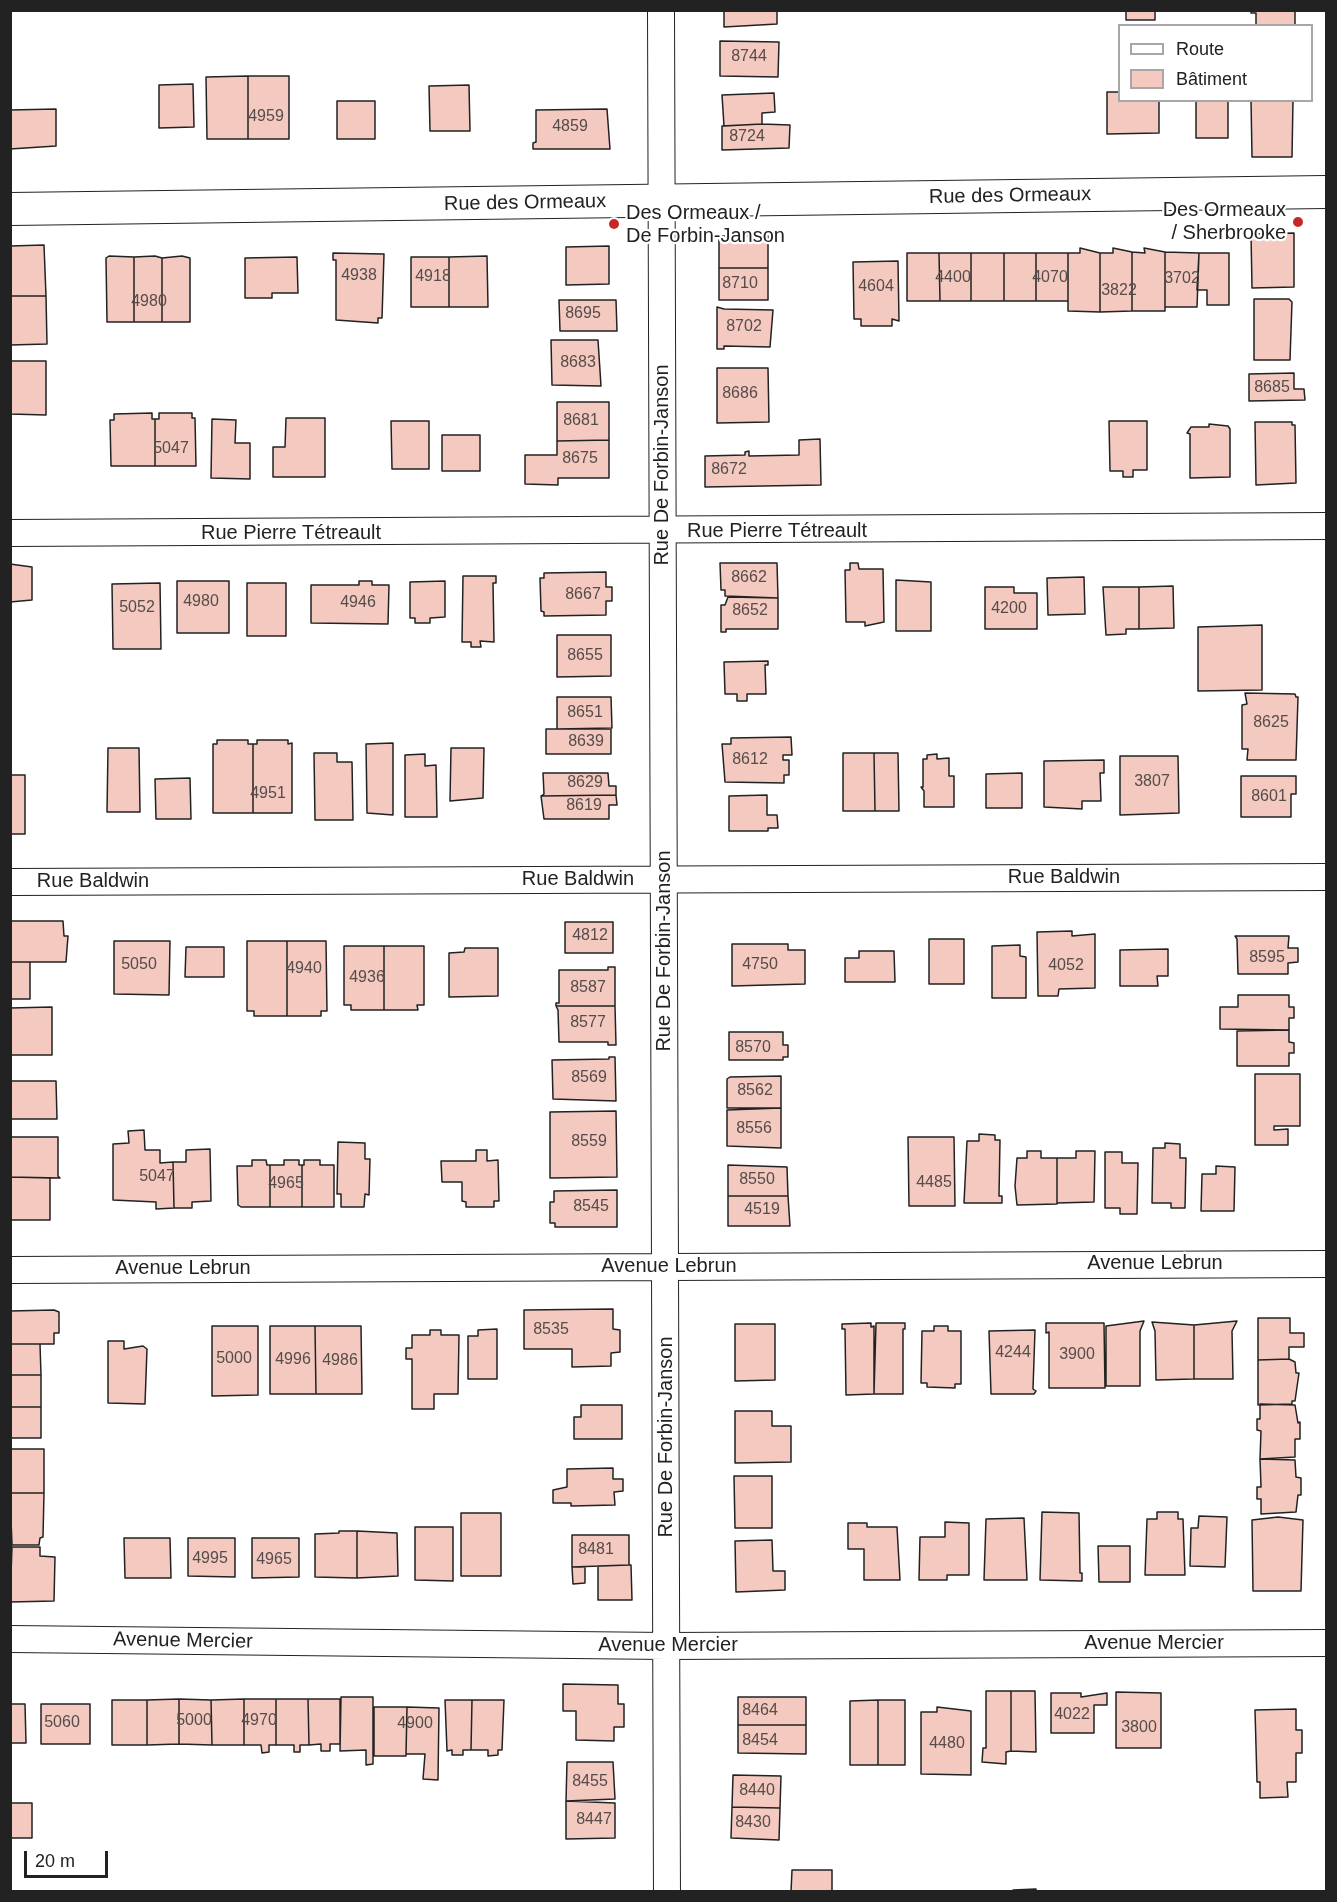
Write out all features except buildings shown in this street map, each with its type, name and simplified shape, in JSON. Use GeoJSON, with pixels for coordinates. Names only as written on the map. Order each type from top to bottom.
{"type":"FeatureCollection","features":[{"type":"Feature","properties":{"kind":"street","name":"Rue De Forbin-Janson"},"geometry":{"type":"LineString","coordinates":[[661,10],[667,1892]]}},
{"type":"Feature","properties":{"kind":"street","name":"Rue des Ormeaux"},"geometry":{"type":"LineString","coordinates":[[10,209],[1326,192]]}},
{"type":"Feature","properties":{"kind":"street","name":"Rue Pierre Tétreault"},"geometry":{"type":"LineString","coordinates":[[10,533],[663,532],[1326,526]]}},
{"type":"Feature","properties":{"kind":"street","name":"Rue Baldwin"},"geometry":{"type":"LineString","coordinates":[[10,882],[1326,877]]}},
{"type":"Feature","properties":{"kind":"street","name":"Avenue Lebrun"},"geometry":{"type":"LineString","coordinates":[[10,1270],[1326,1264]]}},
{"type":"Feature","properties":{"kind":"street","name":"Avenue Mercier"},"geometry":{"type":"LineString","coordinates":[[10,1639],[666,1646],[1326,1643]]}},
{"type":"Feature","properties":{"kind":"place","name":"Des Ormeaux / Sherbrooke"},"geometry":{"type":"Point","coordinates":[1298,222]}},
{"type":"Feature","properties":{"kind":"place","name":"Des Ormeaux / De Forbin-Janson"},"geometry":{"type":"Point","coordinates":[614,224]}}]}
